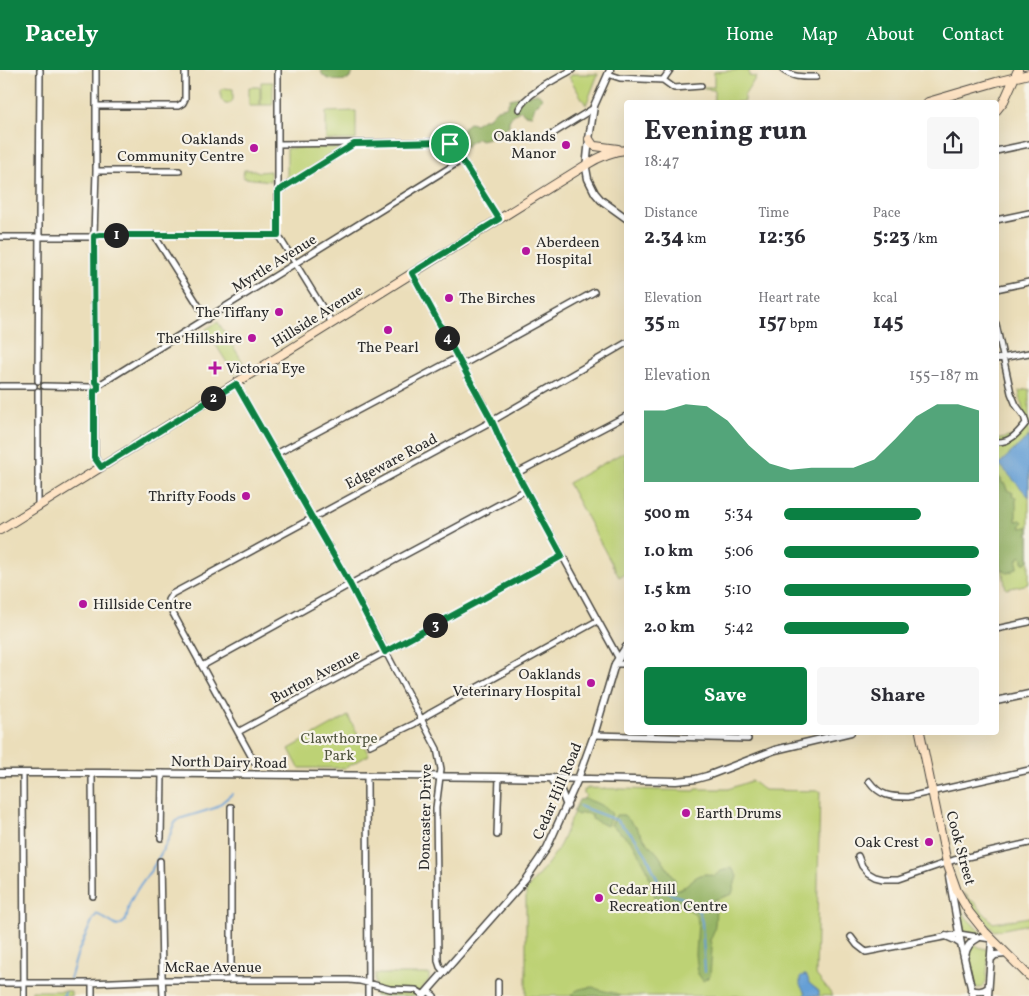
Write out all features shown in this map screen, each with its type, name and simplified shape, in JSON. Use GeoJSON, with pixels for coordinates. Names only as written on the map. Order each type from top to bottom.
{"type":"FeatureCollection","features":[{"type":"Feature","properties":{"kind":"main road"},"geometry":{"type":"LineString","coordinates":[[934,100],[1015,72],[1029,74]]}},
{"type":"Feature","properties":{"kind":"main road"},"geometry":{"type":"LineString","coordinates":[[999,107],[1004,101],[1015,72]]}},
{"type":"Feature","properties":{"kind":"main road"},"geometry":{"type":"LineString","coordinates":[[589,139],[595,146],[624,150]]}},
{"type":"Feature","properties":{"kind":"main road","name":"Hillside Avenue"},"geometry":{"type":"LineString","coordinates":[[0,530],[586,165],[614,151],[624,150]]}},
{"type":"Feature","properties":{"kind":"main road","name":"Cook Street"},"geometry":{"type":"LineString","coordinates":[[919,735],[947,863],[956,891],[969,912],[992,940],[1029,976]]}},
{"type":"Feature","properties":{"kind":"street"},"geometry":{"type":"LineString","coordinates":[[34,386],[38,381],[40,70]]}},
{"type":"Feature","properties":{"kind":"street"},"geometry":{"type":"LineString","coordinates":[[96,70],[94,236],[97,384]]}},
{"type":"Feature","properties":{"kind":"street"},"geometry":{"type":"LineString","coordinates":[[96,106],[178,106],[183,103],[184,99],[184,70]]}},
{"type":"Feature","properties":{"kind":"street"},"geometry":{"type":"LineString","coordinates":[[278,70],[278,235],[332,323]]}},
{"type":"Feature","properties":{"kind":"street"},"geometry":{"type":"LineString","coordinates":[[519,108],[526,98],[572,70]]}},
{"type":"Feature","properties":{"kind":"street"},"geometry":{"type":"LineString","coordinates":[[663,80],[670,70]]}},
{"type":"Feature","properties":{"kind":"street"},"geometry":{"type":"LineString","coordinates":[[783,70],[791,75],[816,77]]}},
{"type":"Feature","properties":{"kind":"street"},"geometry":{"type":"LineString","coordinates":[[624,217],[601,200],[595,193],[588,179],[586,165],[594,108],[608,71],[620,78],[663,80],[674,88],[701,86]]}},
{"type":"Feature","properties":{"kind":"street"},"geometry":{"type":"LineString","coordinates":[[547,137],[594,108]]}},
{"type":"Feature","properties":{"kind":"street"},"geometry":{"type":"LineString","coordinates":[[278,144],[446,142],[453,146],[499,219]]}},
{"type":"Feature","properties":{"kind":"street"},"geometry":{"type":"LineString","coordinates":[[278,191],[354,144]]}},
{"type":"Feature","properties":{"kind":"street"},"geometry":{"type":"LineString","coordinates":[[999,150],[1029,144]]}},
{"type":"Feature","properties":{"kind":"street","name":"Myrtle Avenue"},"geometry":{"type":"LineString","coordinates":[[92,389],[98,389],[97,384],[207,319],[462,160]]}},
{"type":"Feature","properties":{"kind":"street"},"geometry":{"type":"LineString","coordinates":[[96,171],[179,171]]}},
{"type":"Feature","properties":{"kind":"street"},"geometry":{"type":"LineString","coordinates":[[999,219],[1029,213]]}},
{"type":"Feature","properties":{"kind":"street"},"geometry":{"type":"LineString","coordinates":[[154,235],[207,319]]}},
{"type":"Feature","properties":{"kind":"street"},"geometry":{"type":"LineString","coordinates":[[0,237],[278,235]]}},
{"type":"Feature","properties":{"kind":"street"},"geometry":{"type":"LineString","coordinates":[[412,273],[462,364],[492,421],[507,455],[597,621],[617,662],[624,664]]}},
{"type":"Feature","properties":{"kind":"street"},"geometry":{"type":"LineString","coordinates":[[999,288],[1029,282]]}},
{"type":"Feature","properties":{"kind":"street"},"geometry":{"type":"LineString","coordinates":[[462,364],[594,292]]}},
{"type":"Feature","properties":{"kind":"street"},"geometry":{"type":"LineString","coordinates":[[999,337],[1014,400],[1026,420],[1026,423],[1012,438],[1007,441],[999,442]]}},
{"type":"Feature","properties":{"kind":"street","name":"Edgeware Road"},"geometry":{"type":"LineString","coordinates":[[202,666],[169,606],[168,600],[172,594],[492,421],[624,344]]}},
{"type":"Feature","properties":{"kind":"street"},"geometry":{"type":"LineString","coordinates":[[999,359],[1029,353]]}},
{"type":"Feature","properties":{"kind":"street"},"geometry":{"type":"LineString","coordinates":[[276,454],[458,357]]}},
{"type":"Feature","properties":{"kind":"street"},"geometry":{"type":"LineString","coordinates":[[38,381],[44,386],[92,389],[94,457],[101,467]]}},
{"type":"Feature","properties":{"kind":"street","name":"Doncaster Drive"},"geometry":{"type":"LineString","coordinates":[[236,384],[350,584],[439,754],[441,776],[436,808],[438,961],[444,972]]}},
{"type":"Feature","properties":{"kind":"street"},"geometry":{"type":"LineString","coordinates":[[0,386],[34,386]]}},
{"type":"Feature","properties":{"kind":"street"},"geometry":{"type":"LineString","coordinates":[[34,386],[35,390],[38,391],[38,507]]}},
{"type":"Feature","properties":{"kind":"street"},"geometry":{"type":"LineString","coordinates":[[38,391],[42,390],[44,386]]}},
{"type":"Feature","properties":{"kind":"street"},"geometry":{"type":"LineString","coordinates":[[517,473],[624,417]]}},
{"type":"Feature","properties":{"kind":"street"},"geometry":{"type":"LineString","coordinates":[[256,765],[202,666],[526,490]]}},
{"type":"Feature","properties":{"kind":"street","name":"Burton Avenue"},"geometry":{"type":"LineString","coordinates":[[238,732],[562,556]]}},
{"type":"Feature","properties":{"kind":"street"},"geometry":{"type":"LineString","coordinates":[[370,745],[414,724],[428,714],[597,621]]}},
{"type":"Feature","properties":{"kind":"street"},"geometry":{"type":"LineString","coordinates":[[999,628],[1029,622]]}},
{"type":"Feature","properties":{"kind":"street","name":"Cedar Hill Road"},"geometry":{"type":"LineString","coordinates":[[425,994],[530,874],[553,838],[578,780],[617,662],[624,650]]}},
{"type":"Feature","properties":{"kind":"street"},"geometry":{"type":"LineString","coordinates":[[999,700],[1029,694]]}},
{"type":"Feature","properties":{"kind":"street"},"geometry":{"type":"LineString","coordinates":[[594,735],[748,739]]}},
{"type":"Feature","properties":{"kind":"street","name":"North Dairy Road"},"geometry":{"type":"LineString","coordinates":[[0,773],[499,776],[669,782],[696,779],[775,750],[838,735]]}},
{"type":"Feature","properties":{"kind":"street"},"geometry":{"type":"LineString","coordinates":[[869,781],[876,790],[891,796],[908,797],[1029,770]]}},
{"type":"Feature","properties":{"kind":"street"},"geometry":{"type":"LineString","coordinates":[[23,773],[24,996]]}},
{"type":"Feature","properties":{"kind":"street"},"geometry":{"type":"LineString","coordinates":[[92,773],[93,896]]}},
{"type":"Feature","properties":{"kind":"street"},"geometry":{"type":"LineString","coordinates":[[161,838],[162,773]]}},
{"type":"Feature","properties":{"kind":"street"},"geometry":{"type":"LineString","coordinates":[[367,775],[368,996]]}},
{"type":"Feature","properties":{"kind":"street"},"geometry":{"type":"LineString","coordinates":[[497,835],[499,776]]}},
{"type":"Feature","properties":{"kind":"street"},"geometry":{"type":"LineString","coordinates":[[550,778],[561,791],[567,806]]}},
{"type":"Feature","properties":{"kind":"street"},"geometry":{"type":"LineString","coordinates":[[231,808],[231,980]]}},
{"type":"Feature","properties":{"kind":"street"},"geometry":{"type":"LineString","coordinates":[[858,856],[862,866],[875,877],[899,879],[947,863],[1029,843]]}},
{"type":"Feature","properties":{"kind":"street"},"geometry":{"type":"LineString","coordinates":[[160,861],[163,996]]}},
{"type":"Feature","properties":{"kind":"street"},"geometry":{"type":"LineString","coordinates":[[947,863],[959,934],[972,993],[988,988]]}},
{"type":"Feature","properties":{"kind":"street"},"geometry":{"type":"LineString","coordinates":[[850,937],[866,952],[959,934],[992,940],[988,996]]}},
{"type":"Feature","properties":{"kind":"street"},"geometry":{"type":"LineString","coordinates":[[946,936],[961,944]]}},
{"type":"Feature","properties":{"kind":"street"},"geometry":{"type":"LineString","coordinates":[[964,960],[968,945],[978,938]]}},
{"type":"Feature","properties":{"kind":"street"},"geometry":{"type":"LineString","coordinates":[[990,960],[996,955],[1006,954]]}},
{"type":"Feature","properties":{"kind":"street","name":"McRae Avenue"},"geometry":{"type":"LineString","coordinates":[[0,983],[92,983],[162,980],[350,980],[390,989],[416,990],[425,994]]}},
{"type":"Feature","properties":{"kind":"street"},"geometry":{"type":"LineString","coordinates":[[498,982],[498,996]]}},
{"type":"Feature","properties":{"kind":"street"},"geometry":{"type":"LineString","coordinates":[[92,983],[92,996]]}},
{"type":"Feature","properties":{"kind":"street"},"geometry":{"type":"LineString","coordinates":[[425,994],[434,996]]}},
{"type":"Feature","properties":{"kind":"green space"},"geometry":{"type":"Polygon","coordinates":[[[321,70],[353,70],[350,78],[338,80],[325,77],[321,70]]]}},
{"type":"Feature","properties":{"kind":"green space"},"geometry":{"type":"Polygon","coordinates":[[[749,70],[749,76],[756,77],[744,96],[744,100],[714,100],[714,90],[704,89],[704,87],[714,87],[714,72],[749,70]]]}},
{"type":"Feature","properties":{"kind":"green space"},"geometry":{"type":"Polygon","coordinates":[[[573,74],[598,74],[586,105],[569,77],[573,74]]]}},
{"type":"Feature","properties":{"kind":"green space"},"geometry":{"type":"Polygon","coordinates":[[[261,82],[273,82],[273,105],[261,105],[261,82]]]}},
{"type":"Feature","properties":{"kind":"green space"},"geometry":{"type":"Polygon","coordinates":[[[249,87],[260,87],[260,106],[249,106],[249,87]]]}},
{"type":"Feature","properties":{"kind":"green space"},"geometry":{"type":"Polygon","coordinates":[[[224,88],[233,89],[233,100],[229,104],[225,104],[221,99],[221,90],[224,88]]]}},
{"type":"Feature","properties":{"kind":"green space"},"geometry":{"type":"Polygon","coordinates":[[[537,93],[543,98],[535,106],[532,115],[524,114],[521,110],[512,116],[509,126],[496,131],[489,138],[481,140],[478,138],[467,146],[457,147],[451,143],[436,142],[436,136],[463,131],[464,127],[469,123],[475,124],[483,119],[487,119],[497,109],[506,107],[510,99],[537,93]]]}},
{"type":"Feature","properties":{"kind":"green space"},"geometry":{"type":"Polygon","coordinates":[[[356,111],[356,140],[326,140],[326,112],[356,111]]]}},
{"type":"Feature","properties":{"kind":"green space"},"geometry":{"type":"Polygon","coordinates":[[[340,147],[340,150],[287,184],[287,148],[340,147]]]}},
{"type":"Feature","properties":{"kind":"green space"},"geometry":{"type":"Polygon","coordinates":[[[244,170],[270,171],[271,181],[244,178],[244,170]]]}},
{"type":"Feature","properties":{"kind":"green space"},"geometry":{"type":"Polygon","coordinates":[[[218,322],[246,367],[234,374],[206,329],[218,322]]]}},
{"type":"Feature","properties":{"kind":"green space"},"geometry":{"type":"Polygon","coordinates":[[[1029,389],[1029,584],[1006,589],[999,555],[999,439],[1014,436],[1026,425],[1019,391],[1029,389]]]}},
{"type":"Feature","properties":{"kind":"green space"},"geometry":{"type":"Polygon","coordinates":[[[624,452],[624,574],[619,577],[568,483],[624,452]]]}},
{"type":"Feature","properties":{"kind":"green space"},"geometry":{"type":"Polygon","coordinates":[[[999,477],[1002,483],[1005,484],[1007,490],[1013,493],[1012,496],[1016,497],[1016,521],[1021,520],[1023,522],[1020,527],[1022,528],[1029,527],[1029,560],[1023,563],[1023,559],[1020,556],[1017,562],[1018,567],[1007,573],[1000,566],[999,477]]]}},
{"type":"Feature","properties":{"kind":"green space","name":"Clawthorpe Park"},"geometry":{"type":"Polygon","coordinates":[[[348,716],[369,755],[345,768],[299,768],[289,749],[348,716]]]}},
{"type":"Feature","properties":{"kind":"green space"},"geometry":{"type":"Polygon","coordinates":[[[751,781],[764,790],[820,791],[816,975],[833,996],[526,996],[526,890],[545,867],[561,843],[577,806],[586,796],[584,790],[587,788],[695,791],[696,789],[728,789],[751,781]]]}},
{"type":"Feature","properties":{"kind":"green space"},"geometry":{"type":"Polygon","coordinates":[[[584,799],[599,804],[612,814],[607,826],[592,819],[592,816],[588,814],[578,815],[573,812],[579,800],[584,799]]]}},
{"type":"Feature","properties":{"kind":"green space"},"geometry":{"type":"Polygon","coordinates":[[[616,815],[624,815],[658,854],[675,880],[674,890],[682,888],[697,876],[707,874],[714,876],[721,871],[732,868],[737,876],[732,894],[714,900],[715,921],[714,932],[710,940],[712,949],[710,976],[703,981],[698,974],[696,954],[698,921],[694,913],[680,904],[663,907],[656,901],[647,869],[633,843],[611,825],[616,815]]]}},
{"type":"Feature","properties":{"kind":"green space"},"geometry":{"type":"Polygon","coordinates":[[[964,893],[993,923],[1029,917],[1029,924],[994,931],[974,909],[964,893]]]}},
{"type":"Feature","properties":{"kind":"green space"},"geometry":{"type":"Polygon","coordinates":[[[956,900],[966,917],[984,936],[962,933],[956,900]]]}},
{"type":"Feature","properties":{"kind":"green space"},"geometry":{"type":"Polygon","coordinates":[[[974,944],[989,950],[986,983],[981,988],[973,985],[968,961],[970,948],[974,944]]]}},
{"type":"Feature","properties":{"kind":"green space"},"geometry":{"type":"Polygon","coordinates":[[[375,974],[429,974],[429,980],[415,996],[375,996],[375,974]]]}},
{"type":"Feature","properties":{"kind":"green space"},"geometry":{"type":"Polygon","coordinates":[[[593,987],[620,996],[571,996],[578,990],[593,987]]]}},
{"type":"Feature","properties":{"kind":"green space"},"geometry":{"type":"Polygon","coordinates":[[[32,991],[71,991],[71,996],[32,996],[32,991]]]}},
{"type":"Feature","properties":{"kind":"water"},"geometry":{"type":"Polygon","coordinates":[[[1029,436],[1029,497],[999,464],[1029,436]]]}},
{"type":"Feature","properties":{"kind":"water"},"geometry":{"type":"Polygon","coordinates":[[[804,975],[808,978],[809,983],[819,991],[819,996],[804,996],[805,993],[800,985],[800,977],[804,975]]]}},
{"type":"Feature","properties":{"kind":"waterway"},"geometry":{"type":"LineString","coordinates":[[70,979],[78,952],[93,919],[97,914],[117,926],[124,922],[127,918],[133,895],[160,856],[176,821],[215,808],[232,794]]}},
{"type":"Feature","properties":{"kind":"waterway"},"geometry":{"type":"LineString","coordinates":[[579,806],[616,820],[636,839],[647,856],[658,881],[665,886],[668,892],[692,903],[699,912],[702,922],[705,972]]}},
{"type":"Feature","properties":{"kind":"waterway"},"geometry":{"type":"LineString","coordinates":[[63,996],[65,992]]}},
{"type":"Feature","properties":{"kind":"place","name":"Oaklands Manor"},"geometry":{"type":"Point","coordinates":[566,145]}},
{"type":"Feature","properties":{"kind":"place","name":"Oaklands Community Centre"},"geometry":{"type":"Point","coordinates":[254,148]}},
{"type":"Feature","properties":{"kind":"place","name":"Aberdeen Hospital"},"geometry":{"type":"Point","coordinates":[526,251]}},
{"type":"Feature","properties":{"kind":"place","name":"The Birches"},"geometry":{"type":"Point","coordinates":[449,298]}},
{"type":"Feature","properties":{"kind":"place","name":"The Tiffany"},"geometry":{"type":"Point","coordinates":[279,312]}},
{"type":"Feature","properties":{"kind":"place","name":"The Pearl"},"geometry":{"type":"Point","coordinates":[388,330]}},
{"type":"Feature","properties":{"kind":"place","name":"The Hillshire"},"geometry":{"type":"Point","coordinates":[252,338]}},
{"type":"Feature","properties":{"kind":"place","name":"Victoria Eye"},"geometry":{"type":"Point","coordinates":[215,368]}},
{"type":"Feature","properties":{"kind":"place","name":"Thrifty Foods"},"geometry":{"type":"Point","coordinates":[246,496]}},
{"type":"Feature","properties":{"kind":"place","name":"Hillside Centre"},"geometry":{"type":"Point","coordinates":[83,604]}},
{"type":"Feature","properties":{"kind":"place","name":"Oaklands Veterinary Hospital"},"geometry":{"type":"Point","coordinates":[591,683]}},
{"type":"Feature","properties":{"kind":"place","name":"Earth Drums"},"geometry":{"type":"Point","coordinates":[686,813]}},
{"type":"Feature","properties":{"kind":"place","name":"Oak Crest"},"geometry":{"type":"Point","coordinates":[929,842]}},
{"type":"Feature","properties":{"kind":"place","name":"Cedar Hill Recreation Centre"},"geometry":{"type":"Point","coordinates":[599,898]}},
{"type":"Feature","properties":{"kind":"route"},"geometry":{"type":"LineString","coordinates":[[446,142],[450,144],[499,219],[412,273],[562,556],[385,652],[350,584],[236,384],[101,467],[95,459],[94,391],[99,386],[95,382],[94,236],[278,235],[278,191],[354,144],[446,142]]}}]}
